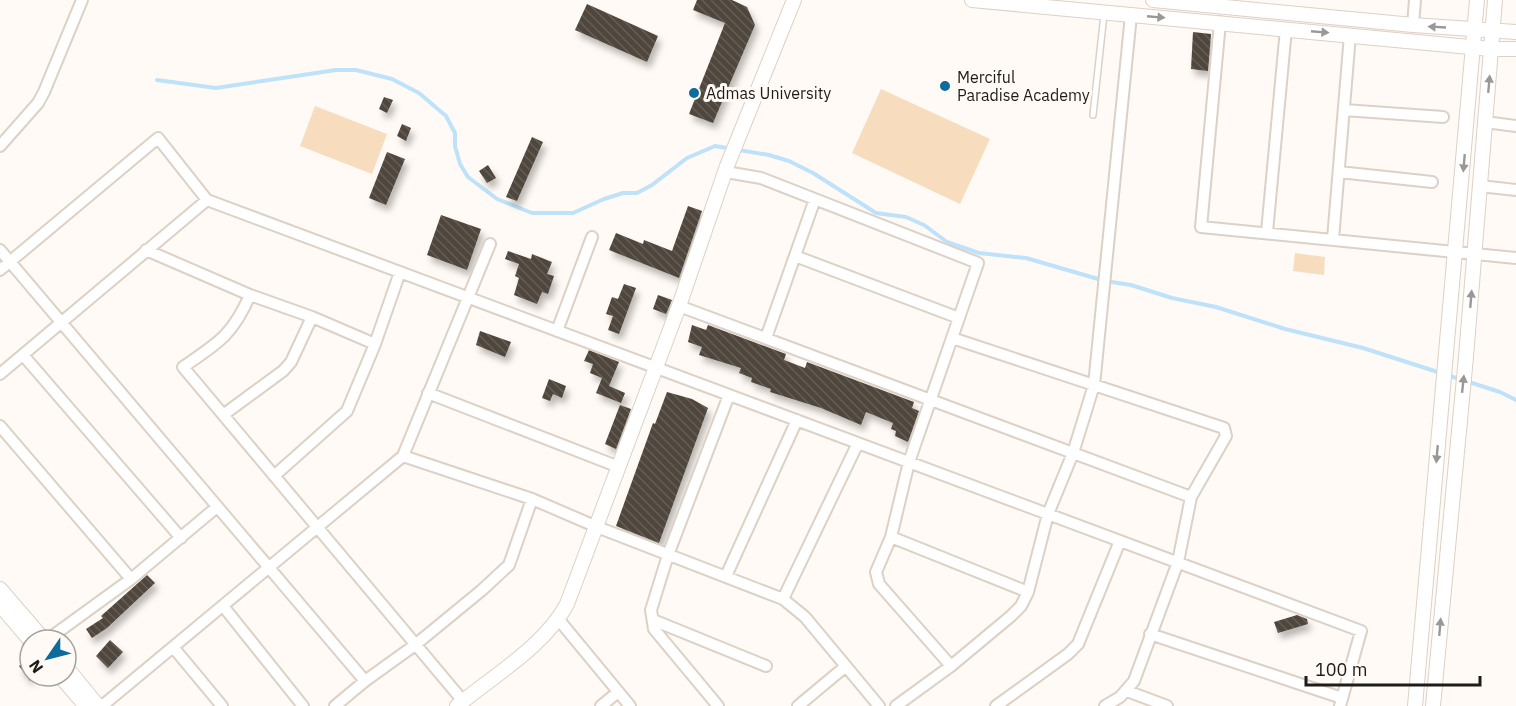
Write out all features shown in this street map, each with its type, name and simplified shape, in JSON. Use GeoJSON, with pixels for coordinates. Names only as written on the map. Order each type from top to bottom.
{"type":"FeatureCollection","features":[{"type":"Feature","properties":{"kind":"street"},"geometry":{"type":"LineString","coordinates":[[0,146],[38,103],[82,0]]}},
{"type":"Feature","properties":{"kind":"street"},"geometry":{"type":"LineString","coordinates":[[250,295],[229,332],[217,344],[183,367],[416,645],[460,704],[543,637],[559,620],[567,604],[679,306],[726,169],[794,0]]}},
{"type":"Feature","properties":{"kind":"street"},"geometry":{"type":"LineString","coordinates":[[972,0],[1474,48],[1516,49]]}},
{"type":"Feature","properties":{"kind":"street"},"geometry":{"type":"LineString","coordinates":[[1153,0],[1222,3],[1413,25],[1516,32]]}},
{"type":"Feature","properties":{"kind":"street"},"geometry":{"type":"LineString","coordinates":[[1413,25],[1415,0]]}},
{"type":"Feature","properties":{"kind":"street"},"geometry":{"type":"LineString","coordinates":[[1415,706],[1477,0]]}},
{"type":"Feature","properties":{"kind":"street"},"geometry":{"type":"LineString","coordinates":[[1433,706],[1466,357],[1495,0]]}},
{"type":"Feature","properties":{"kind":"street"},"geometry":{"type":"LineString","coordinates":[[896,706],[951,666],[1021,606],[1028,592],[1048,514],[1073,453],[1094,385],[1131,15]]}},
{"type":"Feature","properties":{"kind":"street"},"geometry":{"type":"LineString","coordinates":[[1220,22],[1201,227],[1516,258]]}},
{"type":"Feature","properties":{"kind":"street"},"geometry":{"type":"LineString","coordinates":[[1267,232],[1286,29]]}},
{"type":"Feature","properties":{"kind":"street"},"geometry":{"type":"LineString","coordinates":[[1333,239],[1350,35]]}},
{"type":"Feature","properties":{"kind":"street"},"geometry":{"type":"LineString","coordinates":[[1344,110],[1443,117]]}},
{"type":"Feature","properties":{"kind":"street"},"geometry":{"type":"LineString","coordinates":[[1485,122],[1516,126]]}},
{"type":"Feature","properties":{"kind":"street"},"geometry":{"type":"LineString","coordinates":[[0,270],[159,138],[207,200],[1361,631],[1341,702],[1150,634]]}},
{"type":"Feature","properties":{"kind":"street"},"geometry":{"type":"LineString","coordinates":[[726,169],[761,178],[978,263],[909,462],[891,537],[876,572],[879,584],[951,666]]}},
{"type":"Feature","properties":{"kind":"street"},"geometry":{"type":"LineString","coordinates":[[1339,172],[1432,182]]}},
{"type":"Feature","properties":{"kind":"street"},"geometry":{"type":"LineString","coordinates":[[1479,186],[1516,190]]}},
{"type":"Feature","properties":{"kind":"street"},"geometry":{"type":"LineString","coordinates":[[0,374],[207,200]]}},
{"type":"Feature","properties":{"kind":"street"},"geometry":{"type":"LineString","coordinates":[[766,338],[815,200]]}},
{"type":"Feature","properties":{"kind":"street"},"geometry":{"type":"LineString","coordinates":[[557,331],[592,237]]}},
{"type":"Feature","properties":{"kind":"street"},"geometry":{"type":"LineString","coordinates":[[78,681],[100,706],[403,456],[490,244]]}},
{"type":"Feature","properties":{"kind":"street"},"geometry":{"type":"LineString","coordinates":[[0,250],[365,681]]}},
{"type":"Feature","properties":{"kind":"street"},"geometry":{"type":"LineString","coordinates":[[146,250],[250,295],[312,317],[375,344]]}},
{"type":"Feature","properties":{"kind":"street"},"geometry":{"type":"LineString","coordinates":[[795,256],[959,318]]}},
{"type":"Feature","properties":{"kind":"street"},"geometry":{"type":"LineString","coordinates":[[274,476],[347,411],[375,344],[400,272]]}},
{"type":"Feature","properties":{"kind":"street"},"geometry":{"type":"LineString","coordinates":[[679,306],[1191,497]]}},
{"type":"Feature","properties":{"kind":"street"},"geometry":{"type":"LineString","coordinates":[[223,415],[291,362],[312,317]]}},
{"type":"Feature","properties":{"kind":"street"},"geometry":{"type":"LineString","coordinates":[[952,338],[1224,428],[1226,436],[1191,497],[1178,562],[1134,681],[1127,691],[1105,706]]}},
{"type":"Feature","properties":{"kind":"street"},"geometry":{"type":"LineString","coordinates":[[23,355],[181,538]]}},
{"type":"Feature","properties":{"kind":"street"},"geometry":{"type":"LineString","coordinates":[[428,393],[619,467]]}},
{"type":"Feature","properties":{"kind":"street"},"geometry":{"type":"LineString","coordinates":[[718,706],[654,629],[651,610],[668,555],[729,395]]}},
{"type":"Feature","properties":{"kind":"street"},"geometry":{"type":"LineString","coordinates":[[726,576],[797,420]]}},
{"type":"Feature","properties":{"kind":"street"},"geometry":{"type":"LineString","coordinates":[[0,426],[130,579]]}},
{"type":"Feature","properties":{"kind":"street"},"geometry":{"type":"LineString","coordinates":[[783,599],[858,443]]}},
{"type":"Feature","properties":{"kind":"street"},"geometry":{"type":"LineString","coordinates":[[403,456],[532,499],[597,527],[783,599],[805,617],[879,706]]}},
{"type":"Feature","properties":{"kind":"street"},"geometry":{"type":"LineString","coordinates":[[335,706],[365,681],[416,645],[510,565],[532,499]]}},
{"type":"Feature","properties":{"kind":"street"},"geometry":{"type":"LineString","coordinates":[[62,628],[130,579],[217,507]]}},
{"type":"Feature","properties":{"kind":"street"},"geometry":{"type":"LineString","coordinates":[[891,537],[1028,592]]}},
{"type":"Feature","properties":{"kind":"street"},"geometry":{"type":"LineString","coordinates":[[996,706],[1068,654],[1078,644],[1120,541]]}},
{"type":"Feature","properties":{"kind":"street"},"geometry":{"type":"LineString","coordinates":[[0,589],[34,628]]}},
{"type":"Feature","properties":{"kind":"street"},"geometry":{"type":"LineString","coordinates":[[0,605],[20,628]]}},
{"type":"Feature","properties":{"kind":"street"},"geometry":{"type":"LineString","coordinates":[[223,606],[303,706]]}},
{"type":"Feature","properties":{"kind":"street"},"geometry":{"type":"LineString","coordinates":[[559,620],[630,706]]}},
{"type":"Feature","properties":{"kind":"street"},"geometry":{"type":"LineString","coordinates":[[653,621],[766,666]]}},
{"type":"Feature","properties":{"kind":"street"},"geometry":{"type":"LineString","coordinates":[[173,647],[222,706]]}},
{"type":"Feature","properties":{"kind":"street"},"geometry":{"type":"LineString","coordinates":[[798,706],[846,666]]}},
{"type":"Feature","properties":{"kind":"street"},"geometry":{"type":"LineString","coordinates":[[70,688],[86,706]]}},
{"type":"Feature","properties":{"kind":"street"},"geometry":{"type":"LineString","coordinates":[[1127,691],[1167,706]]}},
{"type":"Feature","properties":{"kind":"street"},"geometry":{"type":"LineString","coordinates":[[601,706],[618,692]]}},
{"type":"Feature","properties":{"kind":"lane"},"geometry":{"type":"LineString","coordinates":[[1093,115],[1104,13]]}},
{"type":"Feature","properties":{"kind":"shaded area"},"geometry":{"type":"Polygon","coordinates":[[[881,89],[990,139],[960,204],[852,153],[881,89]]]}},
{"type":"Feature","properties":{"kind":"shaded area"},"geometry":{"type":"Polygon","coordinates":[[[315,106],[387,134],[372,174],[300,146],[315,106]]]}},
{"type":"Feature","properties":{"kind":"shaded area"},"geometry":{"type":"Polygon","coordinates":[[[1295,253],[1325,257],[1324,275],[1293,271],[1295,253]]]}},
{"type":"Feature","properties":{"kind":"building"},"geometry":{"type":"Polygon","coordinates":[[[697,0],[732,0],[747,7],[755,25],[713,123],[689,114],[725,23],[693,10],[697,0]]]}},
{"type":"Feature","properties":{"kind":"building"},"geometry":{"type":"Polygon","coordinates":[[[587,4],[658,36],[647,62],[575,30],[587,4]]]}},
{"type":"Feature","properties":{"kind":"building"},"geometry":{"type":"Polygon","coordinates":[[[1193,32],[1211,34],[1208,71],[1191,69],[1193,32]]]}},
{"type":"Feature","properties":{"kind":"building"},"geometry":{"type":"Polygon","coordinates":[[[384,97],[393,100],[387,113],[379,109],[384,97]]]}},
{"type":"Feature","properties":{"kind":"building"},"geometry":{"type":"Polygon","coordinates":[[[402,124],[411,128],[406,141],[397,136],[402,124]]]}},
{"type":"Feature","properties":{"kind":"building"},"geometry":{"type":"Polygon","coordinates":[[[532,137],[543,142],[517,201],[506,197],[532,137]]]}},
{"type":"Feature","properties":{"kind":"building"},"geometry":{"type":"Polygon","coordinates":[[[387,152],[405,159],[386,205],[369,198],[387,152]]]}},
{"type":"Feature","properties":{"kind":"building"},"geometry":{"type":"Polygon","coordinates":[[[488,165],[496,178],[487,183],[479,171],[488,165]]]}},
{"type":"Feature","properties":{"kind":"building"},"geometry":{"type":"Polygon","coordinates":[[[688,206],[702,211],[679,278],[609,250],[616,233],[643,244],[644,240],[672,251],[688,206]]]}},
{"type":"Feature","properties":{"kind":"building"},"geometry":{"type":"Polygon","coordinates":[[[441,215],[481,229],[467,270],[427,255],[441,215]]]}},
{"type":"Feature","properties":{"kind":"building"},"geometry":{"type":"Polygon","coordinates":[[[508,251],[531,259],[532,254],[552,262],[547,274],[554,276],[548,294],[542,292],[537,304],[514,295],[519,278],[515,276],[519,264],[505,259],[508,251]]]}},
{"type":"Feature","properties":{"kind":"building"},"geometry":{"type":"Polygon","coordinates":[[[624,284],[636,288],[619,334],[608,330],[613,316],[606,314],[612,297],[618,299],[624,284]]]}},
{"type":"Feature","properties":{"kind":"building"},"geometry":{"type":"Polygon","coordinates":[[[658,295],[672,300],[666,314],[653,309],[658,295]]]}},
{"type":"Feature","properties":{"kind":"building"},"geometry":{"type":"Polygon","coordinates":[[[692,325],[706,330],[708,325],[786,354],[784,360],[805,368],[807,362],[914,402],[912,408],[919,411],[908,442],[895,436],[896,431],[891,429],[893,423],[866,412],[861,425],[821,408],[770,392],[771,389],[751,382],[752,378],[739,373],[741,368],[699,355],[702,347],[688,342],[692,325]]]}},
{"type":"Feature","properties":{"kind":"building"},"geometry":{"type":"Polygon","coordinates":[[[480,331],[511,342],[505,357],[476,345],[480,331]]]}},
{"type":"Feature","properties":{"kind":"building"},"geometry":{"type":"Polygon","coordinates":[[[589,350],[619,362],[609,386],[625,393],[621,403],[596,393],[602,378],[590,373],[593,364],[584,361],[589,350]]]}},
{"type":"Feature","properties":{"kind":"building"},"geometry":{"type":"Polygon","coordinates":[[[549,379],[566,386],[562,398],[553,394],[550,401],[542,398],[549,379]]]}},
{"type":"Feature","properties":{"kind":"building"},"geometry":{"type":"Polygon","coordinates":[[[667,392],[692,399],[708,408],[659,543],[616,526],[653,423],[655,424],[667,392]]]}},
{"type":"Feature","properties":{"kind":"building"},"geometry":{"type":"Polygon","coordinates":[[[620,405],[631,409],[616,449],[605,444],[620,405]]]}},
{"type":"Feature","properties":{"kind":"building"},"geometry":{"type":"Polygon","coordinates":[[[147,575],[155,583],[107,628],[92,638],[86,629],[103,618],[101,616],[147,575]]]}},
{"type":"Feature","properties":{"kind":"building"},"geometry":{"type":"Polygon","coordinates":[[[1297,615],[1307,619],[1308,624],[1278,633],[1274,622],[1297,615]]]}},
{"type":"Feature","properties":{"kind":"building"},"geometry":{"type":"Polygon","coordinates":[[[110,640],[123,652],[108,668],[96,656],[110,640]]]}},
{"type":"Feature","properties":{"kind":"waterway"},"geometry":{"type":"LineString","coordinates":[[157,80],[216,88],[336,70],[356,70],[392,79],[419,93],[446,116],[455,133],[455,146],[460,164],[468,177],[497,199],[532,213],[573,213],[623,193],[637,193],[652,185],[687,158],[715,146],[769,155],[789,161],[813,173],[876,213],[906,217],[924,225],[947,242],[979,253],[1026,258],[1105,281],[1131,285],[1172,298],[1216,307],[1285,329],[1363,348],[1500,392],[1516,400]]}},
{"type":"Feature","properties":{"kind":"place","name":"Merciful Paradise Academy"},"geometry":{"type":"Point","coordinates":[945,86]}},
{"type":"Feature","properties":{"kind":"place","name":"Admas University"},"geometry":{"type":"Point","coordinates":[694,93]}}]}
